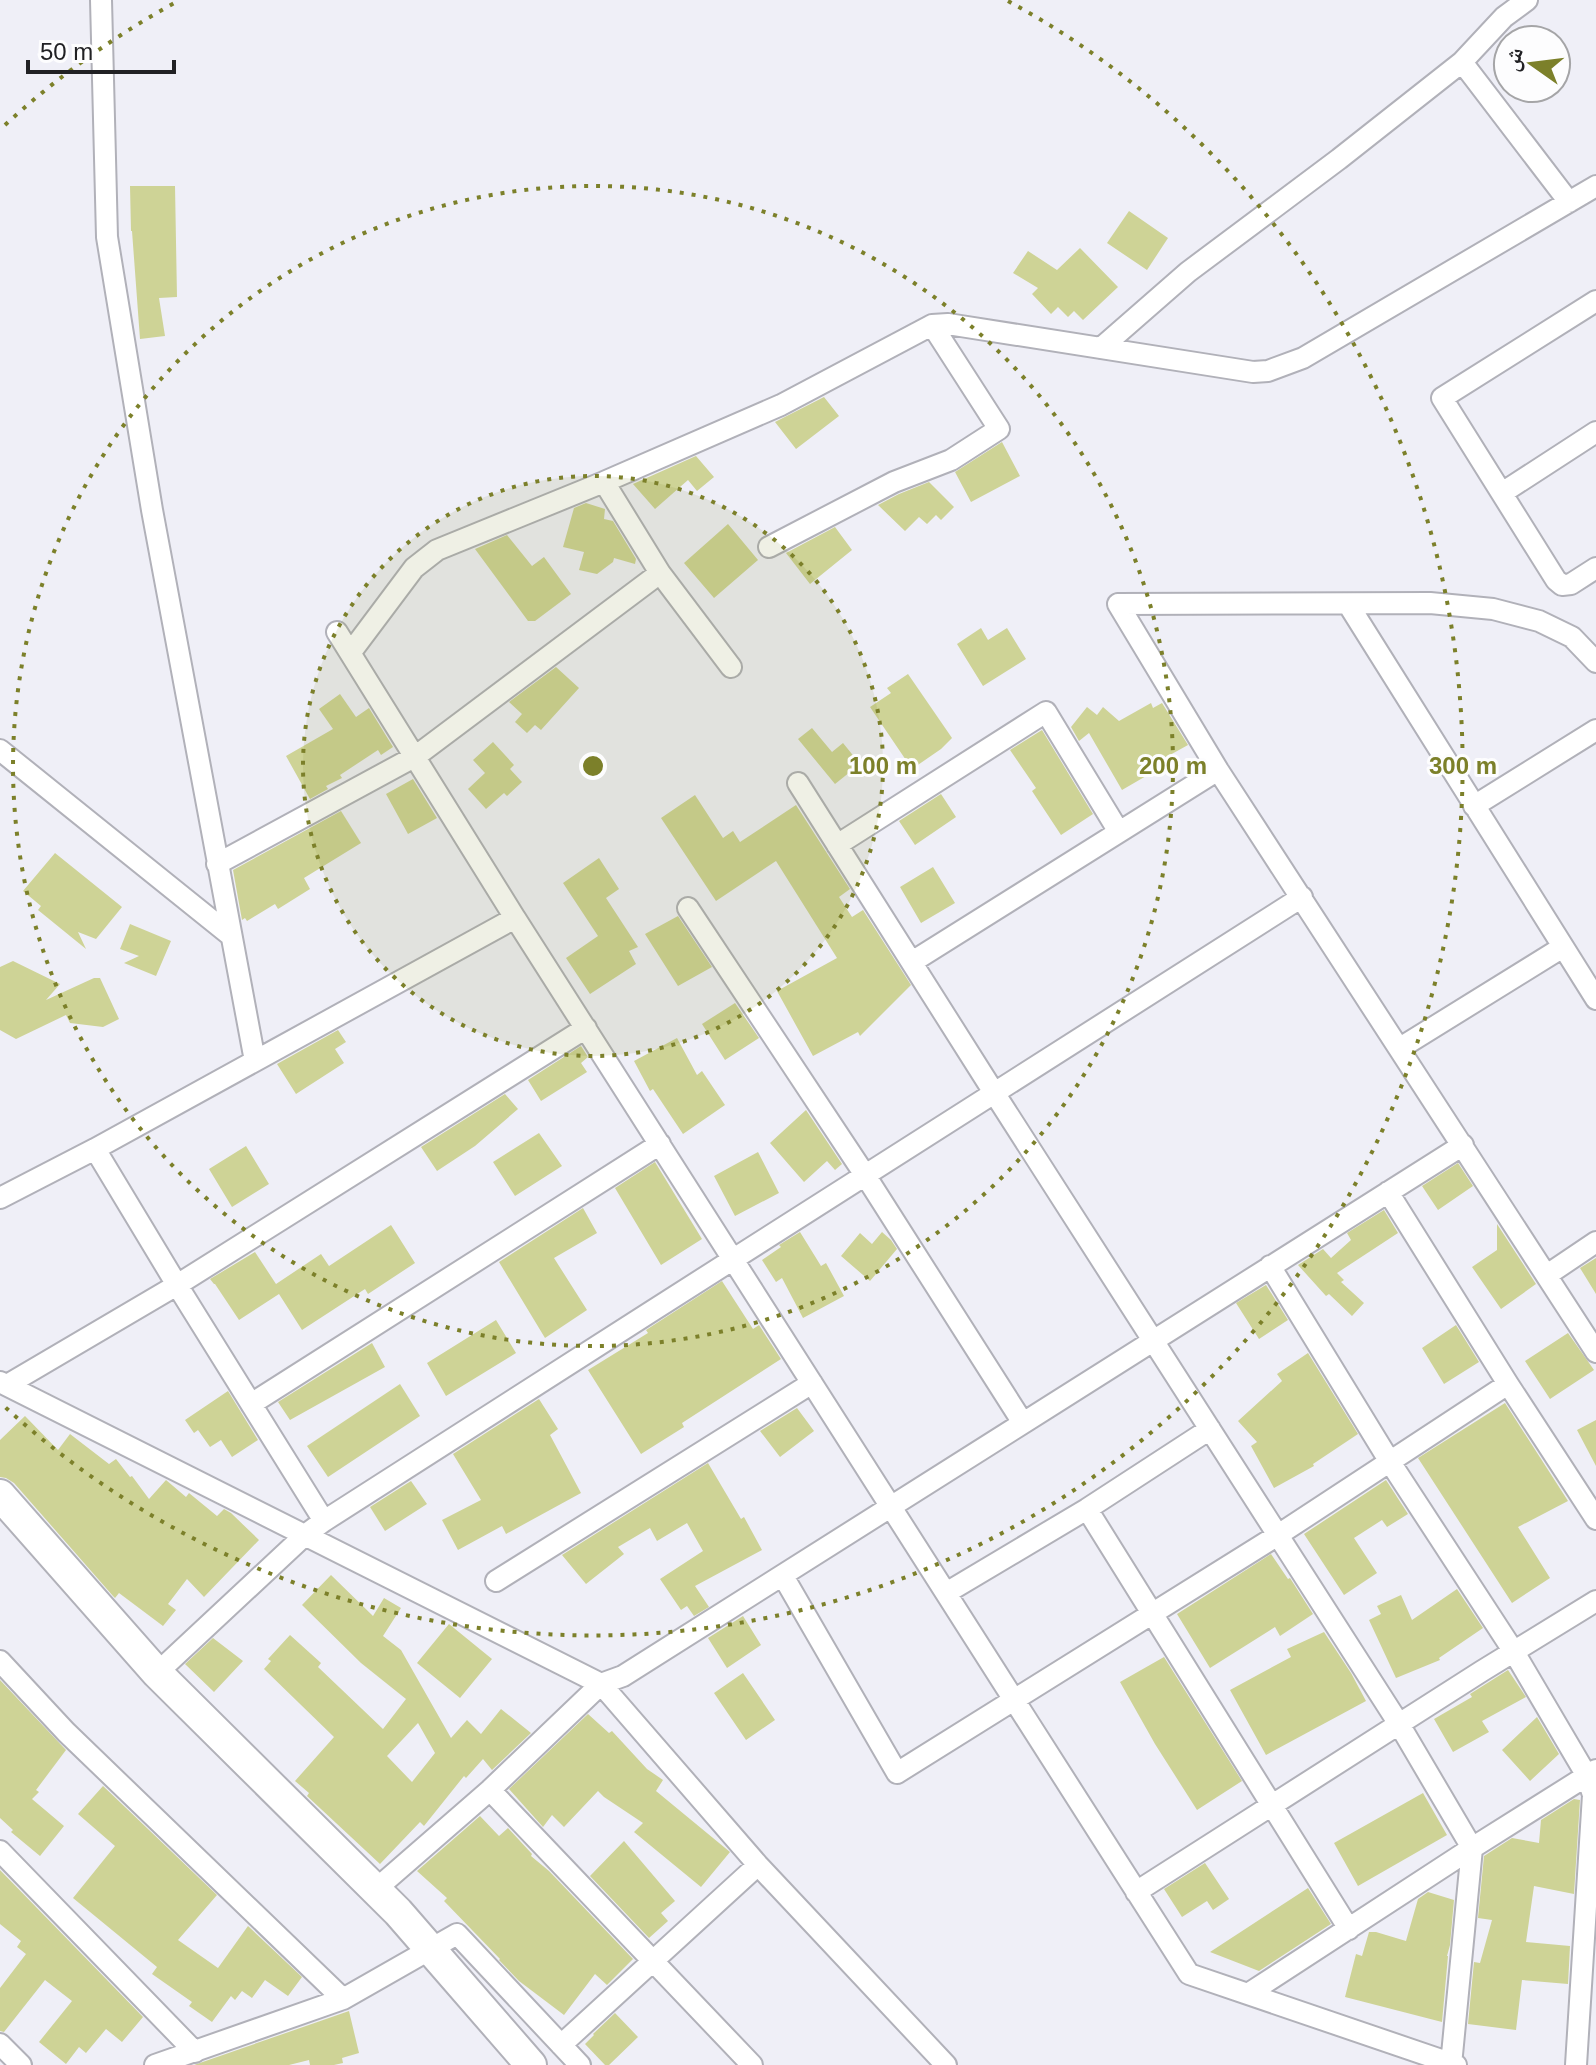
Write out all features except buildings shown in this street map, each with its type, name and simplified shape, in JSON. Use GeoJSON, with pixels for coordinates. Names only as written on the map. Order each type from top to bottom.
{"type":"FeatureCollection","features":[{"type":"Feature","properties":{"kind":"street"},"geometry":{"type":"LineString","coordinates":[[101,0],[107,237],[152,510],[255,1061]]}},
{"type":"Feature","properties":{"kind":"street"},"geometry":{"type":"LineString","coordinates":[[1101,348],[1188,272],[1462,62],[1504,17],[1527,0]]}},
{"type":"Feature","properties":{"kind":"street"},"geometry":{"type":"LineString","coordinates":[[1462,62],[1569,202]]}},
{"type":"Feature","properties":{"kind":"street"},"geometry":{"type":"LineString","coordinates":[[351,652],[414,568],[437,550],[781,405],[932,325],[948,324],[1253,372],[1268,371],[1303,358],[1596,186]]}},
{"type":"Feature","properties":{"kind":"street"},"geometry":{"type":"LineString","coordinates":[[1596,301],[1442,398],[1556,580],[1562,585],[1571,584],[1596,568]]}},
{"type":"Feature","properties":{"kind":"street"},"geometry":{"type":"LineString","coordinates":[[769,547],[894,482],[951,460],[999,429],[932,325]]}},
{"type":"Feature","properties":{"kind":"street"},"geometry":{"type":"LineString","coordinates":[[1502,493],[1596,432]]}},
{"type":"Feature","properties":{"kind":"street"},"geometry":{"type":"LineString","coordinates":[[604,482],[660,573],[731,667]]}},
{"type":"Feature","properties":{"kind":"street"},"geometry":{"type":"LineString","coordinates":[[217,864],[416,756],[660,573]]}},
{"type":"Feature","properties":{"kind":"street"},"geometry":{"type":"LineString","coordinates":[[1596,662],[1572,637],[1539,621],[1493,609],[1430,603],[1118,604],[1218,770],[1596,1352]]}},
{"type":"Feature","properties":{"kind":"street"},"geometry":{"type":"LineString","coordinates":[[1348,604],[1596,999]]}},
{"type":"Feature","properties":{"kind":"street"},"geometry":{"type":"LineString","coordinates":[[337,632],[515,918],[1189,1974],[1453,2065],[1472,1848],[1399,1724],[798,783]]}},
{"type":"Feature","properties":{"kind":"street"},"geometry":{"type":"LineString","coordinates":[[837,845],[1046,712],[1119,832]]}},
{"type":"Feature","properties":{"kind":"street"},"geometry":{"type":"LineString","coordinates":[[1474,806],[1596,730]]}},
{"type":"Feature","properties":{"kind":"street"},"geometry":{"type":"LineString","coordinates":[[0,750],[230,935]]}},
{"type":"Feature","properties":{"kind":"street"},"geometry":{"type":"LineString","coordinates":[[912,962],[1218,770]]}},
{"type":"Feature","properties":{"kind":"street"},"geometry":{"type":"LineString","coordinates":[[157,1673],[305,1535],[324,1521],[993,1091],[1302,897]]}},
{"type":"Feature","properties":{"kind":"street"},"geometry":{"type":"LineString","coordinates":[[688,908],[865,1175],[1023,1423]]}},
{"type":"Feature","properties":{"kind":"street"},"geometry":{"type":"LineString","coordinates":[[0,1198],[515,918]]}},
{"type":"Feature","properties":{"kind":"street"},"geometry":{"type":"LineString","coordinates":[[1400,1048],[1563,947]]}},
{"type":"Feature","properties":{"kind":"street"},"geometry":{"type":"LineString","coordinates":[[4,1384],[177,1285],[586,1028]]}},
{"type":"Feature","properties":{"kind":"street"},"geometry":{"type":"LineString","coordinates":[[251,1404],[660,1144]]}},
{"type":"Feature","properties":{"kind":"street"},"geometry":{"type":"LineString","coordinates":[[375,1890],[490,1790],[601,1684],[623,1676],[892,1508],[1463,1145]]}},
{"type":"Feature","properties":{"kind":"street"},"geometry":{"type":"LineString","coordinates":[[95,1149],[324,1521]]}},
{"type":"Feature","properties":{"kind":"street"},"geometry":{"type":"LineString","coordinates":[[1388,1192],[1596,1519]]}},
{"type":"Feature","properties":{"kind":"street"},"geometry":{"type":"LineString","coordinates":[[1547,1275],[1596,1242]]}},
{"type":"Feature","properties":{"kind":"street"},"geometry":{"type":"LineString","coordinates":[[1270,1266],[1390,1462],[1591,1773],[1590,1940],[1576,2065]]}},
{"type":"Feature","properties":{"kind":"street"},"geometry":{"type":"LineString","coordinates":[[496,1581],[812,1383]]}},
{"type":"Feature","properties":{"kind":"street"},"geometry":{"type":"LineString","coordinates":[[4,1384],[601,1684],[758,1865],[946,2065]]}},
{"type":"Feature","properties":{"kind":"street"},"geometry":{"type":"LineString","coordinates":[[783,1576],[897,1773],[1153,1615],[1508,1384]]}},
{"type":"Feature","properties":{"kind":"street"},"geometry":{"type":"LineString","coordinates":[[946,1593],[1087,1509],[1210,1429]]}},
{"type":"Feature","properties":{"kind":"street"},"geometry":{"type":"LineString","coordinates":[[0,1495],[157,1673],[398,1912],[531,2065]]}},
{"type":"Feature","properties":{"kind":"street"},"geometry":{"type":"LineString","coordinates":[[1087,1509],[1349,1929]]}},
{"type":"Feature","properties":{"kind":"street"},"geometry":{"type":"LineString","coordinates":[[1136,1892],[1596,1601]]}},
{"type":"Feature","properties":{"kind":"street"},"geometry":{"type":"LineString","coordinates":[[0,1661],[66,1732],[343,1999]]}},
{"type":"Feature","properties":{"kind":"street"},"geometry":{"type":"LineString","coordinates":[[1248,1994],[1591,1773]]}},
{"type":"Feature","properties":{"kind":"street"},"geometry":{"type":"LineString","coordinates":[[490,1790],[752,2065]]}},
{"type":"Feature","properties":{"kind":"street"},"geometry":{"type":"LineString","coordinates":[[0,1851],[195,2052]]}},
{"type":"Feature","properties":{"kind":"street"},"geometry":{"type":"LineString","coordinates":[[561,2045],[758,1865]]}},
{"type":"Feature","properties":{"kind":"street"},"geometry":{"type":"LineString","coordinates":[[155,2065],[343,1999],[457,1934],[580,2065]]}},
{"type":"Feature","properties":{"kind":"street"},"geometry":{"type":"LineString","coordinates":[[0,2044],[21,2065]]}}]}
